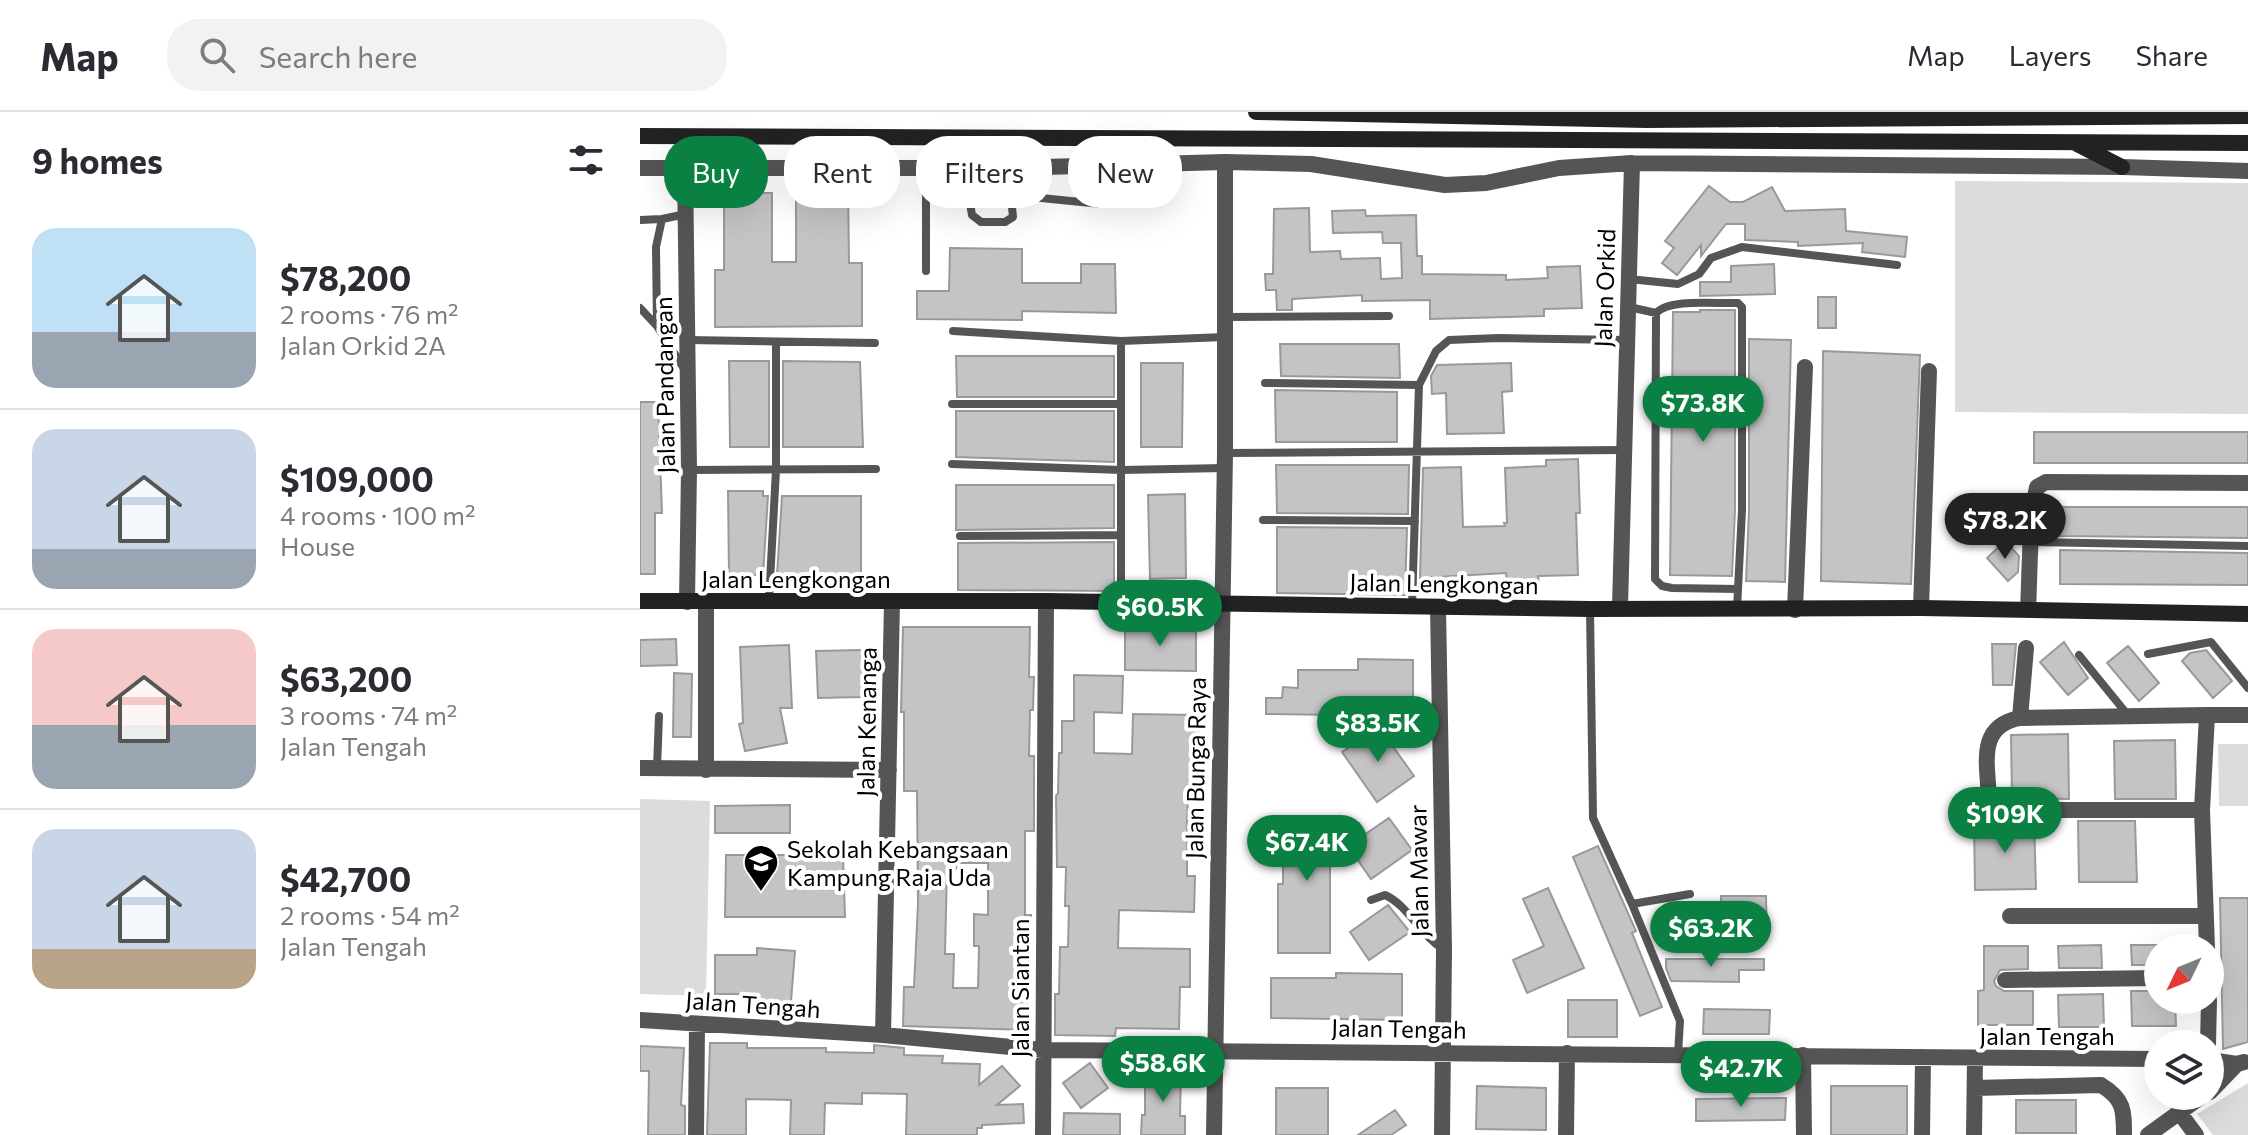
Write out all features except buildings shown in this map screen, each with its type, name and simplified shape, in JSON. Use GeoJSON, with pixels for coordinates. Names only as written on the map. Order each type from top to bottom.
{"type":"FeatureCollection","features":[{"type":"Feature","properties":{"kind":"main road"},"geometry":{"type":"LineString","coordinates":[[1256,112],[1647,120],[2248,116]]}},
{"type":"Feature","properties":{"kind":"main road"},"geometry":{"type":"LineString","coordinates":[[640,136],[2248,143]]}},
{"type":"Feature","properties":{"kind":"main road"},"geometry":{"type":"LineString","coordinates":[[2073,142],[2122,167]]}},
{"type":"Feature","properties":{"kind":"main road","name":"Jalan Lengkongan"},"geometry":{"type":"LineString","coordinates":[[640,601],[1046,601],[1737,610],[1921,608],[2248,614]]}},
{"type":"Feature","properties":{"kind":"street"},"geometry":{"type":"LineString","coordinates":[[1052,167],[1225,162],[1311,164],[1445,185],[1486,183],[1559,168],[1632,163],[2248,171]]}},
{"type":"Feature","properties":{"kind":"street","name":"Jalan Bunga Raya"},"geometry":{"type":"LineString","coordinates":[[1214,1135],[1225,461],[1225,162]]}},
{"type":"Feature","properties":{"kind":"street","name":"Jalan Orkid"},"geometry":{"type":"LineString","coordinates":[[1620,607],[1632,163]]}},
{"type":"Feature","properties":{"kind":"street"},"geometry":{"type":"LineString","coordinates":[[640,168],[664,167]]}},
{"type":"Feature","properties":{"kind":"street"},"geometry":{"type":"LineString","coordinates":[[768,167],[916,168]]}},
{"type":"Feature","properties":{"kind":"street","name":"Jalan Pandangan"},"geometry":{"type":"LineString","coordinates":[[686,208],[687,602]]}},
{"type":"Feature","properties":{"kind":"street"},"geometry":{"type":"LineString","coordinates":[[1795,610],[1805,367]]}},
{"type":"Feature","properties":{"kind":"street"},"geometry":{"type":"LineString","coordinates":[[1921,608],[1929,371]]}},
{"type":"Feature","properties":{"kind":"street"},"geometry":{"type":"LineString","coordinates":[[2028,610],[2037,487],[2046,482],[2248,483]]}},
{"type":"Feature","properties":{"kind":"street","name":"Jalan Siantan"},"geometry":{"type":"LineString","coordinates":[[1043,1135],[1046,601]]}},
{"type":"Feature","properties":{"kind":"street","name":"Jalan Kenanga"},"geometry":{"type":"LineString","coordinates":[[883,1035],[892,602]]}},
{"type":"Feature","properties":{"kind":"street"},"geometry":{"type":"LineString","coordinates":[[706,603],[706,770]]}},
{"type":"Feature","properties":{"kind":"street","name":"Jalan Mawar"},"geometry":{"type":"LineString","coordinates":[[1438,607],[1444,950],[1442,1135]]}},
{"type":"Feature","properties":{"kind":"street"},"geometry":{"type":"LineString","coordinates":[[2020,718],[2026,648]]}},
{"type":"Feature","properties":{"kind":"street"},"geometry":{"type":"LineString","coordinates":[[2207,715],[2202,810],[2207,934]]}},
{"type":"Feature","properties":{"kind":"street"},"geometry":{"type":"LineString","coordinates":[[2202,810],[2011,810],[1989,800],[1988,740],[1998,726],[2007,720],[2020,718],[2248,715]]}},
{"type":"Feature","properties":{"kind":"street"},"geometry":{"type":"LineString","coordinates":[[648,768],[889,770]]}},
{"type":"Feature","properties":{"kind":"street"},"geometry":{"type":"LineString","coordinates":[[2010,916],[2206,916]]}},
{"type":"Feature","properties":{"kind":"street"},"geometry":{"type":"LineString","coordinates":[[2005,980],[2144,978]]}},
{"type":"Feature","properties":{"kind":"street","name":"Jalan Tengah"},"geometry":{"type":"LineString","coordinates":[[640,1020],[883,1035],[1043,1050],[1216,1049],[2144,1059]]}},
{"type":"Feature","properties":{"kind":"street"},"geometry":{"type":"LineString","coordinates":[[696,1135],[697,1025]]}},
{"type":"Feature","properties":{"kind":"street"},"geometry":{"type":"LineString","coordinates":[[1566,1135],[1567,1053]]}},
{"type":"Feature","properties":{"kind":"street"},"geometry":{"type":"LineString","coordinates":[[1803,1055],[1804,1135]]}},
{"type":"Feature","properties":{"kind":"street"},"geometry":{"type":"LineString","coordinates":[[1922,1135],[1923,1057]]}},
{"type":"Feature","properties":{"kind":"street"},"geometry":{"type":"LineString","coordinates":[[1974,1135],[1975,1058]]}},
{"type":"Feature","properties":{"kind":"street"},"geometry":{"type":"LineString","coordinates":[[2224,1079],[2243,1062]]}},
{"type":"Feature","properties":{"kind":"street"},"geometry":{"type":"LineString","coordinates":[[1975,1088],[2101,1085],[2124,1109],[2124,1135]]}},
{"type":"Feature","properties":{"kind":"street"},"geometry":{"type":"LineString","coordinates":[[2148,1135],[2182,1110]]}},
{"type":"Feature","properties":{"kind":"street"},"geometry":{"type":"LineString","coordinates":[[2179,1112],[2196,1135]]}},
{"type":"Feature","properties":{"kind":"lane"},"geometry":{"type":"LineString","coordinates":[[926,208],[926,271]]}},
{"type":"Feature","properties":{"kind":"lane"},"geometry":{"type":"LineString","coordinates":[[971,208],[977,221],[1010,220],[1013,208]]}},
{"type":"Feature","properties":{"kind":"lane"},"geometry":{"type":"LineString","coordinates":[[640,220],[686,214]]}},
{"type":"Feature","properties":{"kind":"lane"},"geometry":{"type":"LineString","coordinates":[[657,326],[656,247],[662,219]]}},
{"type":"Feature","properties":{"kind":"lane"},"geometry":{"type":"LineString","coordinates":[[1629,279],[1678,284],[1699,274],[1711,258],[1742,247],[1897,265]]}},
{"type":"Feature","properties":{"kind":"lane"},"geometry":{"type":"LineString","coordinates":[[1737,610],[1742,510],[1742,307],[1738,303],[1662,307],[1656,313],[1655,579],[1662,586],[1672,588],[1738,589]]}},
{"type":"Feature","properties":{"kind":"lane"},"geometry":{"type":"LineString","coordinates":[[1629,307],[1656,313]]}},
{"type":"Feature","properties":{"kind":"lane"},"geometry":{"type":"LineString","coordinates":[[640,308],[657,326],[688,374]]}},
{"type":"Feature","properties":{"kind":"lane"},"geometry":{"type":"LineString","coordinates":[[1225,317],[1389,316]]}},
{"type":"Feature","properties":{"kind":"lane"},"geometry":{"type":"LineString","coordinates":[[953,331],[1121,341],[1225,337]]}},
{"type":"Feature","properties":{"kind":"lane"},"geometry":{"type":"LineString","coordinates":[[688,340],[875,343]]}},
{"type":"Feature","properties":{"kind":"lane"},"geometry":{"type":"LineString","coordinates":[[1412,607],[1419,385],[1436,351],[1449,340],[1626,340]]}},
{"type":"Feature","properties":{"kind":"lane"},"geometry":{"type":"LineString","coordinates":[[1121,341],[1121,603]]}},
{"type":"Feature","properties":{"kind":"lane"},"geometry":{"type":"LineString","coordinates":[[769,600],[776,470],[776,342]]}},
{"type":"Feature","properties":{"kind":"lane"},"geometry":{"type":"LineString","coordinates":[[1265,383],[1419,385]]}},
{"type":"Feature","properties":{"kind":"lane"},"geometry":{"type":"LineString","coordinates":[[952,404],[1121,404]]}},
{"type":"Feature","properties":{"kind":"lane"},"geometry":{"type":"LineString","coordinates":[[952,464],[1121,470],[1225,461],[1418,452],[1624,450]]}},
{"type":"Feature","properties":{"kind":"lane"},"geometry":{"type":"LineString","coordinates":[[689,470],[876,469]]}},
{"type":"Feature","properties":{"kind":"lane"},"geometry":{"type":"LineString","coordinates":[[1263,520],[1415,521]]}},
{"type":"Feature","properties":{"kind":"lane"},"geometry":{"type":"LineString","coordinates":[[960,536],[1121,535]]}},
{"type":"Feature","properties":{"kind":"lane"},"geometry":{"type":"LineString","coordinates":[[2033,542],[2248,546]]}},
{"type":"Feature","properties":{"kind":"lane"},"geometry":{"type":"LineString","coordinates":[[1590,609],[1593,818],[1680,1021],[1678,1054]]}},
{"type":"Feature","properties":{"kind":"lane"},"geometry":{"type":"LineString","coordinates":[[2148,654],[2211,642],[2248,688]]}},
{"type":"Feature","properties":{"kind":"lane"},"geometry":{"type":"LineString","coordinates":[[2079,655],[2128,715]]}},
{"type":"Feature","properties":{"kind":"lane"},"geometry":{"type":"LineString","coordinates":[[648,768],[659,716]]}},
{"type":"Feature","properties":{"kind":"lane"},"geometry":{"type":"LineString","coordinates":[[1632,904],[1690,894]]}},
{"type":"Feature","properties":{"kind":"lane"},"geometry":{"type":"LineString","coordinates":[[1371,900],[1385,895],[1396,900],[1420,931],[1444,950]]}},
{"type":"Feature","properties":{"kind":"shaded area"},"geometry":{"type":"Polygon","coordinates":[[[1955,181],[2248,183],[2248,414],[1955,412],[1955,181]]]}},
{"type":"Feature","properties":{"kind":"shaded area"},"geometry":{"type":"Polygon","coordinates":[[[2218,744],[2248,744],[2248,806],[2219,806],[2218,744]]]}},
{"type":"Feature","properties":{"kind":"shaded area"},"geometry":{"type":"Polygon","coordinates":[[[640,799],[710,801],[706,996],[640,994],[640,799]]]}},
{"type":"Feature","properties":{"kind":"shaded area"},"geometry":{"type":"Polygon","coordinates":[[[2248,1083],[2248,1135],[2213,1135],[2197,1114],[2204,1110],[2224,1110],[2224,1098],[2248,1083]]]}},
{"type":"Feature","properties":{"kind":"place","name":"Sekolah Kebangsaan Kampung Raja Uda"},"geometry":{"type":"Point","coordinates":[761,893]}}]}
